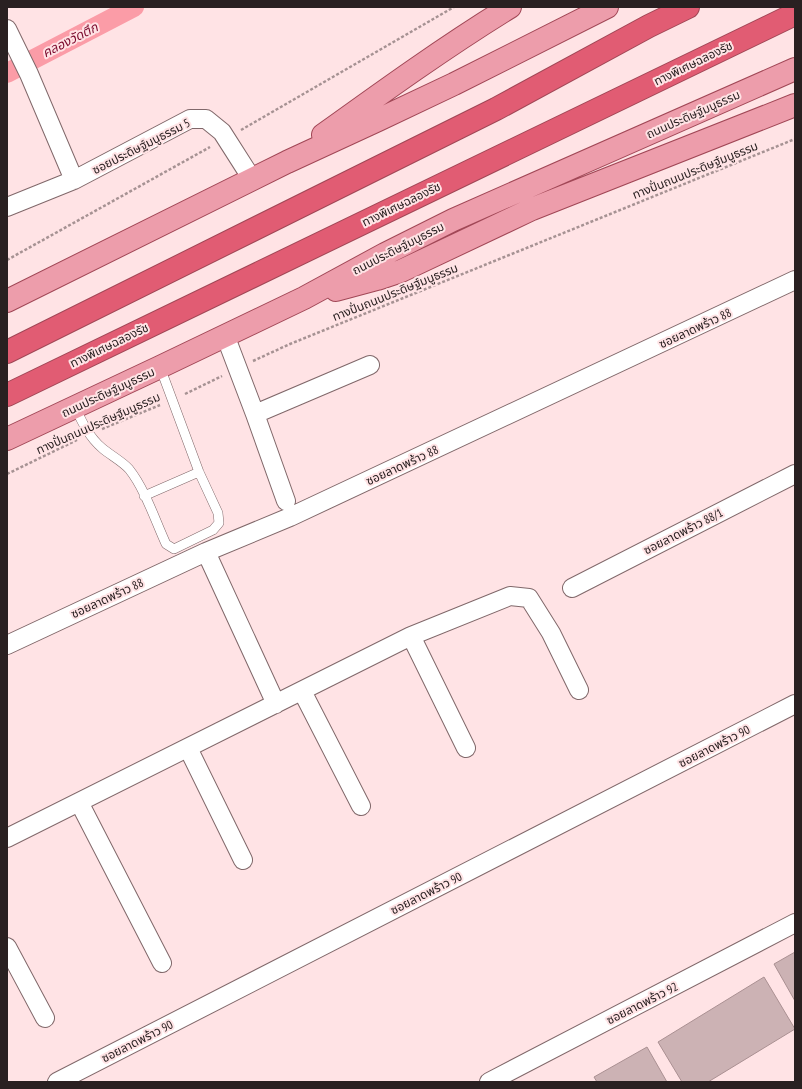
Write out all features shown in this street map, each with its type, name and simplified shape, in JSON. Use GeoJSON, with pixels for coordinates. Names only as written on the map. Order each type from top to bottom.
{"type":"FeatureCollection","features":[{"type":"Feature","properties":{"kind":"highway"},"geometry":{"type":"LineString","coordinates":[[7,352],[489,113],[642,30],[688,7]]}},
{"type":"Feature","properties":{"kind":"highway","name":"ทางพิเศษฉลองรัช"},"geometry":{"type":"LineString","coordinates":[[7,395],[795,14]]}},
{"type":"Feature","properties":{"kind":"main road"},"geometry":{"type":"LineString","coordinates":[[287,162],[388,88],[469,32],[510,7]]}},
{"type":"Feature","properties":{"kind":"main road"},"geometry":{"type":"LineString","coordinates":[[7,301],[252,179],[433,94],[607,7]]}},
{"type":"Feature","properties":{"kind":"main road","name":"ถนนประดิษฐ์มนูธรรม"},"geometry":{"type":"LineString","coordinates":[[7,439],[304,298],[385,254],[453,220],[795,69]]}},
{"type":"Feature","properties":{"kind":"main road"},"geometry":{"type":"LineString","coordinates":[[304,298],[377,279],[401,271],[532,209],[795,106]]}},
{"type":"Feature","properties":{"kind":"street"},"geometry":{"type":"LineString","coordinates":[[7,29],[29,74],[74,180]]}},
{"type":"Feature","properties":{"kind":"street","name":"ซอยประดิษฐ์มนูธรรม 5"},"geometry":{"type":"LineString","coordinates":[[7,207],[74,180],[190,119],[206,119],[222,132],[252,179]]}},
{"type":"Feature","properties":{"kind":"street","name":"ซอยลาดพร้าว 88"},"geometry":{"type":"LineString","coordinates":[[7,645],[206,552],[297,514],[795,280]]}},
{"type":"Feature","properties":{"kind":"street"},"geometry":{"type":"LineString","coordinates":[[225,335],[286,501]]}},
{"type":"Feature","properties":{"kind":"street"},"geometry":{"type":"LineString","coordinates":[[255,414],[370,365]]}},
{"type":"Feature","properties":{"kind":"street","name":"ซอยลาดพร้าว 88/1"},"geometry":{"type":"LineString","coordinates":[[572,588],[795,474]]}},
{"type":"Feature","properties":{"kind":"street"},"geometry":{"type":"LineString","coordinates":[[206,552],[276,704]]}},
{"type":"Feature","properties":{"kind":"street"},"geometry":{"type":"LineString","coordinates":[[7,838],[411,636],[510,596],[529,598],[551,633],[579,690]]}},
{"type":"Feature","properties":{"kind":"street"},"geometry":{"type":"LineString","coordinates":[[411,636],[466,748]]}},
{"type":"Feature","properties":{"kind":"street"},"geometry":{"type":"LineString","coordinates":[[302,690],[361,806]]}},
{"type":"Feature","properties":{"kind":"street","name":"ซอยลาดพร้าว 90"},"geometry":{"type":"LineString","coordinates":[[57,1082],[795,704]]}},
{"type":"Feature","properties":{"kind":"street"},"geometry":{"type":"LineString","coordinates":[[188,748],[243,860]]}},
{"type":"Feature","properties":{"kind":"street"},"geometry":{"type":"LineString","coordinates":[[79,802],[162,963]]}},
{"type":"Feature","properties":{"kind":"street","name":"ซอยลาดพร้าว 92"},"geometry":{"type":"LineString","coordinates":[[489,1082],[795,923]]}},
{"type":"Feature","properties":{"kind":"street"},"geometry":{"type":"LineString","coordinates":[[7,947],[45,1018]]}},
{"type":"Feature","properties":{"kind":"lane"},"geometry":{"type":"LineString","coordinates":[[75,407],[90,434],[101,448],[128,468],[144,496],[166,544],[174,548],[213,530],[219,523],[218,513],[199,472],[160,367]]}},
{"type":"Feature","properties":{"kind":"lane"},"geometry":{"type":"LineString","coordinates":[[144,496],[199,472]]}},
{"type":"Feature","properties":{"kind":"path","name":"ทางปั่นถนนประดิษฐ์มนูธรรม"},"geometry":{"type":"LineString","coordinates":[[7,474],[90,434],[172,399],[290,344],[795,139]]}},
{"type":"Feature","properties":{"kind":"building"},"geometry":{"type":"Polygon","coordinates":[[[795,952],[795,1001],[774,964],[795,952]]]}},
{"type":"Feature","properties":{"kind":"building"},"geometry":{"type":"Polygon","coordinates":[[[764,977],[795,1029],[708,1082],[682,1082],[658,1042],[764,977]]]}},
{"type":"Feature","properties":{"kind":"building"},"geometry":{"type":"Polygon","coordinates":[[[647,1047],[667,1082],[597,1082],[594,1077],[647,1047]]]}},
{"type":"Feature","properties":{"kind":"waterway","name":"คลองวัดตึก"},"geometry":{"type":"LineString","coordinates":[[7,73],[134,7]]}}]}
